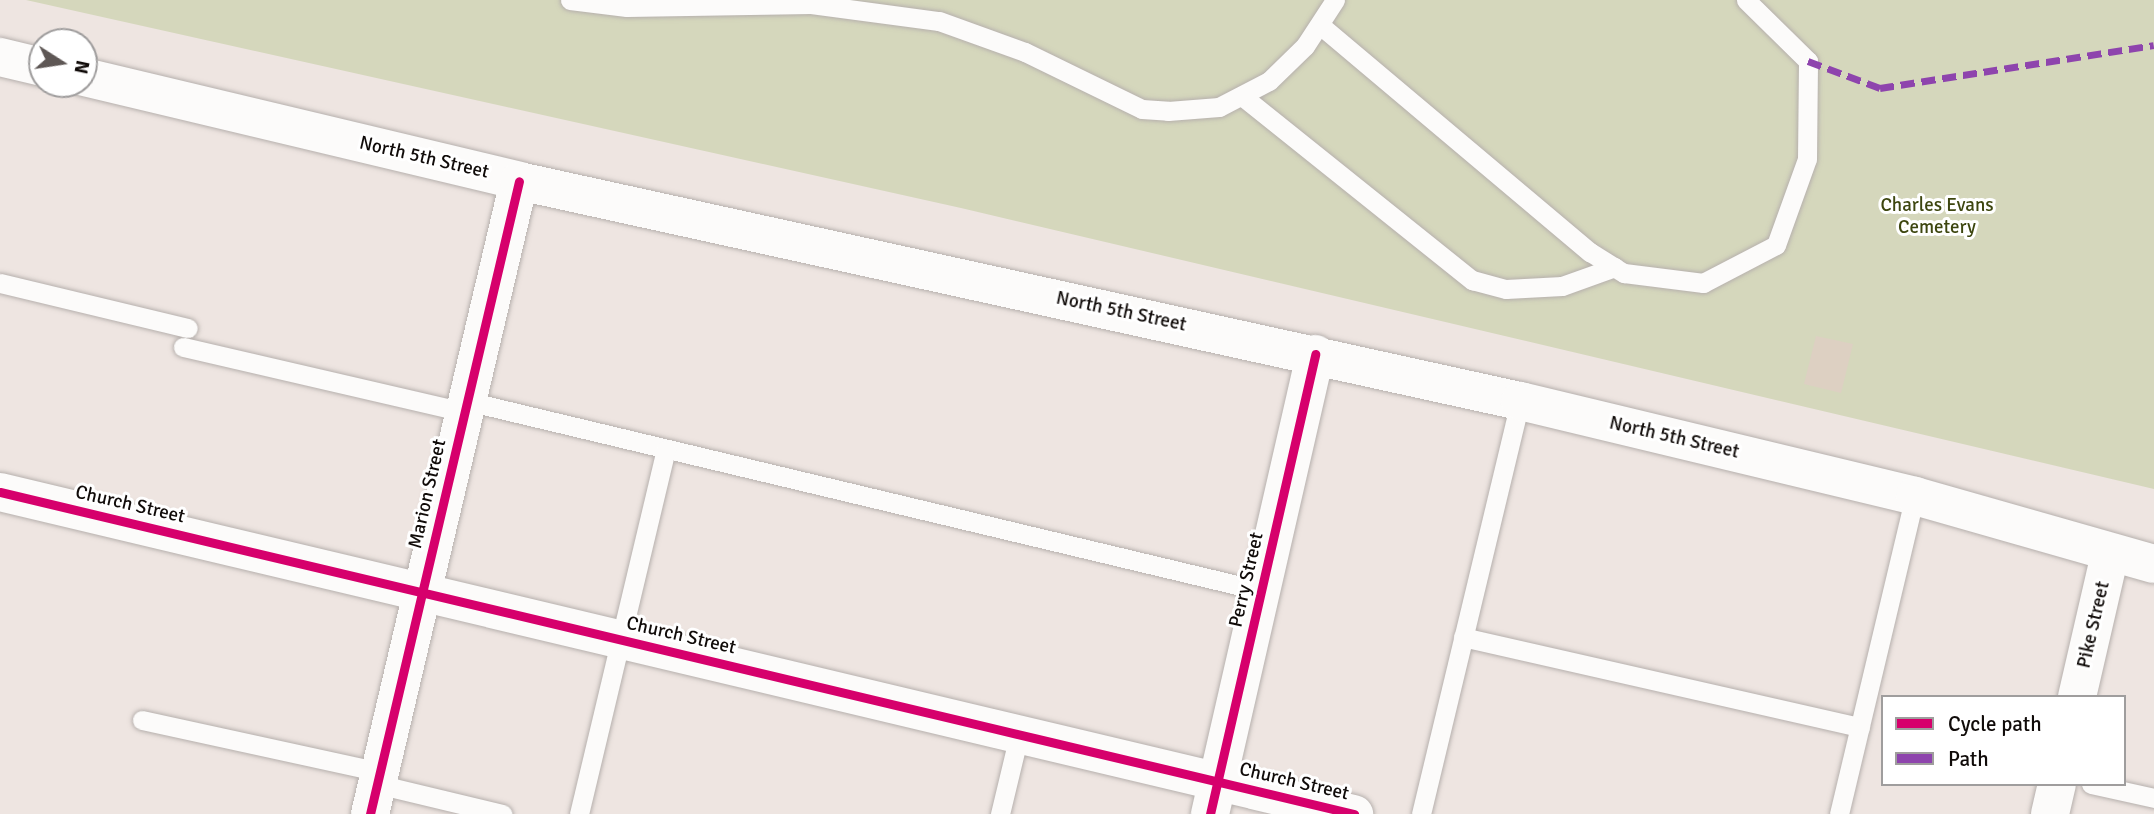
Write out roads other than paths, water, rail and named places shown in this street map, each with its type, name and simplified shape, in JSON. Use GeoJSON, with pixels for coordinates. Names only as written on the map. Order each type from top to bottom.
{"type":"FeatureCollection","features":[{"type":"Feature","properties":{"kind":"street"},"geometry":{"type":"LineString","coordinates":[[0,57],[28,64]]}},
{"type":"Feature","properties":{"kind":"street","name":"North 5th Street"},"geometry":{"type":"LineString","coordinates":[[98,80],[519,181],[1520,401],[1915,496],[2110,554],[2154,564]]}},
{"type":"Feature","properties":{"kind":"street","name":"Marion Street"},"geometry":{"type":"LineString","coordinates":[[376,790],[519,181]]}},
{"type":"Feature","properties":{"kind":"street","name":"Perry Street"},"geometry":{"type":"LineString","coordinates":[[1214,798],[1315,354]]}},
{"type":"Feature","properties":{"kind":"street","name":"Church Street"},"geometry":{"type":"LineString","coordinates":[[0,492],[1019,735],[1214,798],[1354,814]]}},
{"type":"Feature","properties":{"kind":"street","name":"Pike Street"},"geometry":{"type":"LineString","coordinates":[[2077,695],[2110,554]]}},
{"type":"Feature","properties":{"kind":"street"},"geometry":{"type":"LineString","coordinates":[[2050,814],[2057,786]]}},
{"type":"Feature","properties":{"kind":"lane"},"geometry":{"type":"LineString","coordinates":[[570,0],[795,2],[882,11],[969,29],[1142,109],[1219,107],[1242,96],[1288,64],[1320,25],[1335,0]]}},
{"type":"Feature","properties":{"kind":"lane"},"geometry":{"type":"LineString","coordinates":[[1320,25],[1615,267],[1703,283],[1776,245],[1807,159],[1808,61],[1746,0]]}},
{"type":"Feature","properties":{"kind":"lane"},"geometry":{"type":"LineString","coordinates":[[1242,96],[1472,281],[1506,289],[1562,286],[1615,267]]}},
{"type":"Feature","properties":{"kind":"lane"},"geometry":{"type":"LineString","coordinates":[[0,284],[186,338],[466,407],[666,450],[1262,591]]}},
{"type":"Feature","properties":{"kind":"lane"},"geometry":{"type":"LineString","coordinates":[[1421,814],[1520,401]]}},
{"type":"Feature","properties":{"kind":"lane"},"geometry":{"type":"LineString","coordinates":[[579,814],[666,450]]}},
{"type":"Feature","properties":{"kind":"lane"},"geometry":{"type":"LineString","coordinates":[[1839,814],[1915,496]]}},
{"type":"Feature","properties":{"kind":"lane"},"geometry":{"type":"LineString","coordinates":[[1462,638],[1860,727]]}},
{"type":"Feature","properties":{"kind":"lane"},"geometry":{"type":"LineString","coordinates":[[142,720],[376,790],[502,814]]}},
{"type":"Feature","properties":{"kind":"lane"},"geometry":{"type":"LineString","coordinates":[[1000,814],[1019,735]]}},
{"type":"Feature","properties":{"kind":"lane"},"geometry":{"type":"LineString","coordinates":[[2100,786],[2154,798]]}},
{"type":"Feature","properties":{"kind":"park label","name":"Charles Evans Cemetery"},"geometry":{"type":"Point","coordinates":[1937,217]}}]}
